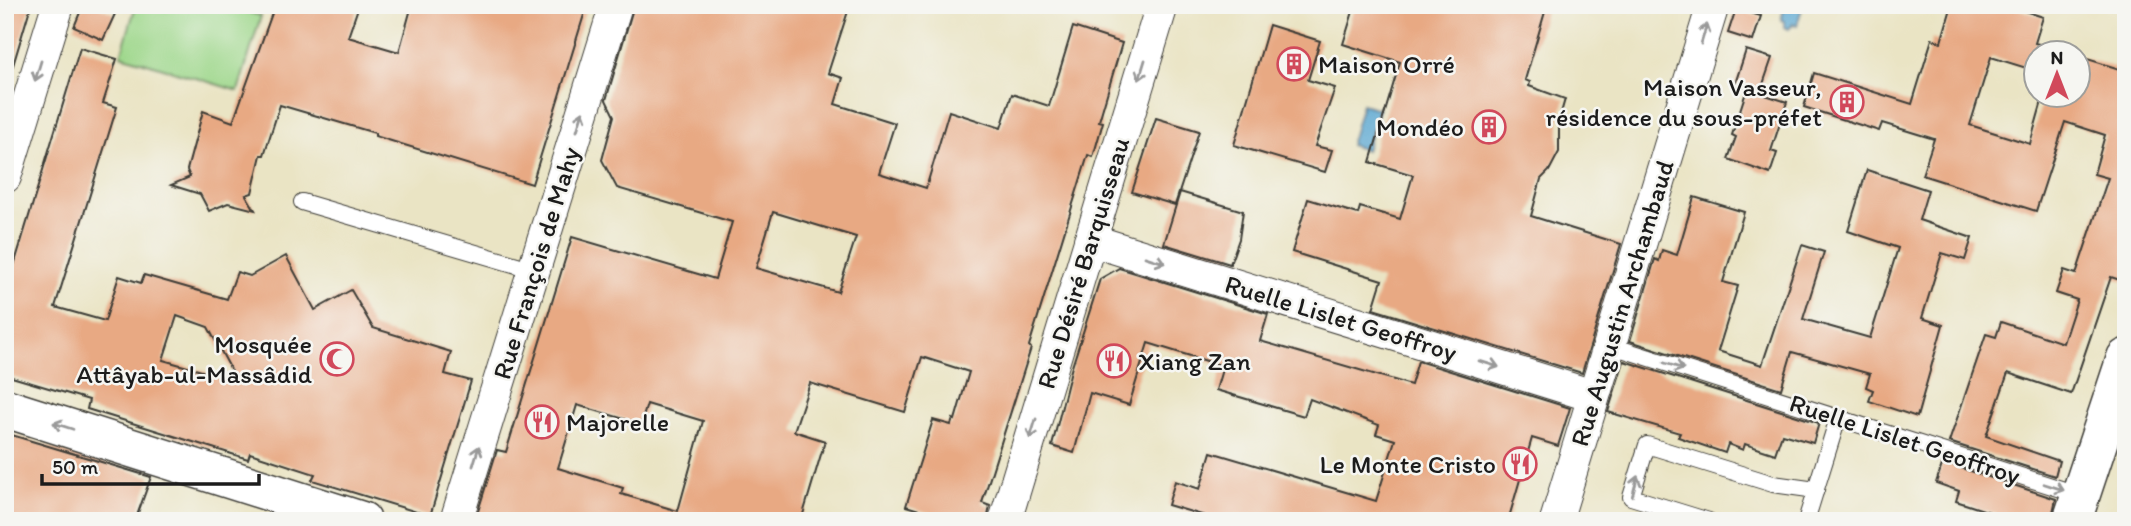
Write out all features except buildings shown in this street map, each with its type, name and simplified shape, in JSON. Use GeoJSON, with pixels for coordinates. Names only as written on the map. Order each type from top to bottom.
{"type":"FeatureCollection","features":[{"type":"Feature","properties":{"kind":"street"},"geometry":{"type":"LineString","coordinates":[[5,177],[58,5]]}},
{"type":"Feature","properties":{"kind":"street","name":"Rue François de Mahy"},"geometry":{"type":"LineString","coordinates":[[456,521],[616,5]]}},
{"type":"Feature","properties":{"kind":"street","name":"Rue Désiré Barquisseau"},"geometry":{"type":"LineString","coordinates":[[1005,521],[1162,5]]}},
{"type":"Feature","properties":{"kind":"street","name":"Rue Augustin Archambaud"},"geometry":{"type":"LineString","coordinates":[[1556,521],[1713,5]]}},
{"type":"Feature","properties":{"kind":"street","name":"Ruelle Lislet Geoffroy"},"geometry":{"type":"LineString","coordinates":[[1090,240],[1593,396]]}},
{"type":"Feature","properties":{"kind":"street"},"geometry":{"type":"LineString","coordinates":[[2077,508],[2126,358]]}},
{"type":"Feature","properties":{"kind":"street"},"geometry":{"type":"LineString","coordinates":[[5,408],[362,521]]}},
{"type":"Feature","properties":{"kind":"lane"},"geometry":{"type":"LineString","coordinates":[[302,202],[534,270]]}},
{"type":"Feature","properties":{"kind":"lane","name":"Ruelle Lislet Geoffroy"},"geometry":{"type":"LineString","coordinates":[[1609,345],[1839,418],[2077,508]]}},
{"type":"Feature","properties":{"kind":"lane"},"geometry":{"type":"LineString","coordinates":[[1805,521],[1839,418]]}},
{"type":"Feature","properties":{"kind":"lane"},"geometry":{"type":"LineString","coordinates":[[1709,521],[1631,497],[1647,445],[1773,484],[1815,490]]}},
{"type":"Feature","properties":{"kind":"green space"},"geometry":{"type":"Polygon","coordinates":[[[136,5],[226,5],[261,16],[238,91],[121,55],[136,5]]]}},
{"type":"Feature","properties":{"kind":"water"},"geometry":{"type":"Polygon","coordinates":[[[1785,5],[1803,5],[1797,25],[1793,24],[1789,29],[1784,27],[1784,21],[1781,20],[1785,5]]]}},
{"type":"Feature","properties":{"kind":"water"},"geometry":{"type":"Polygon","coordinates":[[[1362,104],[1379,109],[1366,150],[1350,145],[1362,104]]]}},
{"type":"Feature","properties":{"kind":"place","name":"Maison Orré"},"geometry":{"type":"Point","coordinates":[1294,64]}},
{"type":"Feature","properties":{"kind":"place","name":"Maison Vasseur, résidence du sous-préfet"},"geometry":{"type":"Point","coordinates":[1847,102]}},
{"type":"Feature","properties":{"kind":"place","name":"Mondéo"},"geometry":{"type":"Point","coordinates":[1489,127]}},
{"type":"Feature","properties":{"kind":"place","name":"Mosquée Attâyab-ul-Massâdid"},"geometry":{"type":"Point","coordinates":[337,359]}},
{"type":"Feature","properties":{"kind":"place","name":"Xiang Zan"},"geometry":{"type":"Point","coordinates":[1114,361]}},
{"type":"Feature","properties":{"kind":"place","name":"Majorelle"},"geometry":{"type":"Point","coordinates":[542,422]}},
{"type":"Feature","properties":{"kind":"place","name":"Le Monte Cristo"},"geometry":{"type":"Point","coordinates":[1520,464]}}]}
